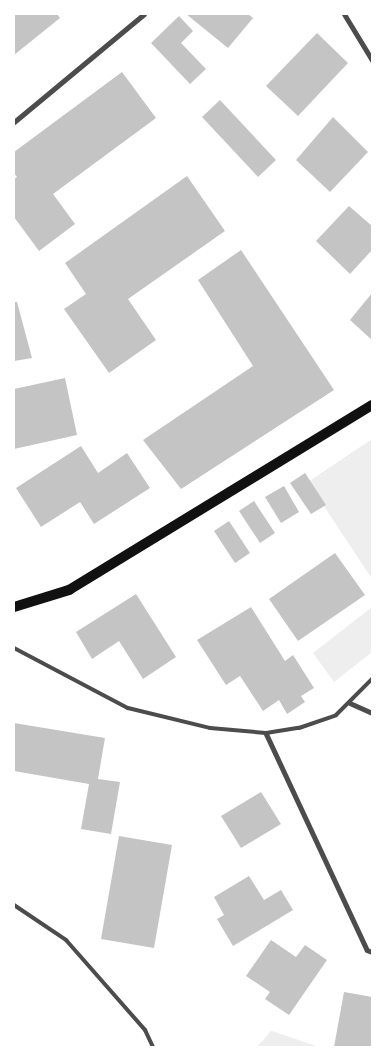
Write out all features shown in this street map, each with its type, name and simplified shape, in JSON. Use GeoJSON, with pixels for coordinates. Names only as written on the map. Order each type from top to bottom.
{"type":"FeatureCollection","features":[{"type":"Feature","properties":{"kind":"main road"},"geometry":{"type":"LineString","coordinates":[[14,607],[69,590],[372,405]]}},
{"type":"Feature","properties":{"kind":"street"},"geometry":{"type":"LineString","coordinates":[[14,122],[144,14]]}},
{"type":"Feature","properties":{"kind":"street"},"geometry":{"type":"LineString","coordinates":[[344,14],[372,60]]}},
{"type":"Feature","properties":{"kind":"street"},"geometry":{"type":"LineString","coordinates":[[350,703],[372,713]]}},
{"type":"Feature","properties":{"kind":"street"},"geometry":{"type":"LineString","coordinates":[[266,733],[367,950],[372,952]]}},
{"type":"Feature","properties":{"kind":"lane"},"geometry":{"type":"LineString","coordinates":[[14,648],[128,708],[210,728],[266,733],[299,728],[336,715],[372,679]]}},
{"type":"Feature","properties":{"kind":"lane"},"geometry":{"type":"LineString","coordinates":[[14,905],[66,940],[145,1030],[153,1047]]}},
{"type":"Feature","properties":{"kind":"shaded area"},"geometry":{"type":"Polygon","coordinates":[[[372,439],[372,579],[308,482],[372,439]]]}},
{"type":"Feature","properties":{"kind":"shaded area"},"geometry":{"type":"Polygon","coordinates":[[[372,607],[372,652],[334,682],[313,653],[372,607]]]}},
{"type":"Feature","properties":{"kind":"shaded area"},"geometry":{"type":"Polygon","coordinates":[[[272,1031],[319,1047],[257,1047],[272,1031]]]}},
{"type":"Feature","properties":{"kind":"building"},"geometry":{"type":"Polygon","coordinates":[[[14,14],[57,14],[60,18],[14,55],[14,14]]]}},
{"type":"Feature","properties":{"kind":"building"},"geometry":{"type":"Polygon","coordinates":[[[186,14],[248,14],[253,18],[228,48],[186,14]]]}},
{"type":"Feature","properties":{"kind":"building"},"geometry":{"type":"Polygon","coordinates":[[[179,16],[193,31],[181,43],[206,69],[190,84],[151,43],[179,16]]]}},
{"type":"Feature","properties":{"kind":"building"},"geometry":{"type":"Polygon","coordinates":[[[317,33],[348,63],[298,116],[266,86],[317,33]]]}},
{"type":"Feature","properties":{"kind":"building"},"geometry":{"type":"Polygon","coordinates":[[[122,72],[156,118],[53,194],[75,224],[39,251],[14,217],[14,179],[17,177],[14,173],[14,152],[122,72]]]}},
{"type":"Feature","properties":{"kind":"building"},"geometry":{"type":"Polygon","coordinates":[[[220,100],[276,160],[258,177],[202,117],[220,100]]]}},
{"type":"Feature","properties":{"kind":"building"},"geometry":{"type":"Polygon","coordinates":[[[333,117],[368,152],[330,192],[296,160],[333,117]]]}},
{"type":"Feature","properties":{"kind":"building"},"geometry":{"type":"Polygon","coordinates":[[[187,176],[225,231],[128,299],[156,340],[109,373],[64,309],[86,294],[65,263],[187,176]]]}},
{"type":"Feature","properties":{"kind":"building"},"geometry":{"type":"Polygon","coordinates":[[[349,206],[372,226],[372,250],[350,274],[316,241],[349,206]]]}},
{"type":"Feature","properties":{"kind":"building"},"geometry":{"type":"Polygon","coordinates":[[[241,250],[334,390],[181,489],[143,440],[253,366],[198,280],[241,250]]]}},
{"type":"Feature","properties":{"kind":"building"},"geometry":{"type":"Polygon","coordinates":[[[372,293],[372,340],[350,320],[372,293]]]}},
{"type":"Feature","properties":{"kind":"building"},"geometry":{"type":"Polygon","coordinates":[[[14,302],[17,302],[32,358],[14,361],[14,302]]]}},
{"type":"Feature","properties":{"kind":"building"},"geometry":{"type":"Polygon","coordinates":[[[65,378],[77,435],[14,449],[14,389],[65,378]]]}},
{"type":"Feature","properties":{"kind":"building"},"geometry":{"type":"Polygon","coordinates":[[[81,446],[98,473],[127,453],[150,488],[94,524],[80,502],[41,527],[16,488],[81,446]]]}},
{"type":"Feature","properties":{"kind":"building"},"geometry":{"type":"Polygon","coordinates":[[[305,473],[326,505],[311,514],[290,483],[305,473]]]}},
{"type":"Feature","properties":{"kind":"building"},"geometry":{"type":"Polygon","coordinates":[[[284,486],[299,512],[281,523],[265,497],[284,486]]]}},
{"type":"Feature","properties":{"kind":"building"},"geometry":{"type":"Polygon","coordinates":[[[254,501],[275,533],[260,543],[239,511],[254,501]]]}},
{"type":"Feature","properties":{"kind":"building"},"geometry":{"type":"Polygon","coordinates":[[[229,521],[250,553],[235,563],[214,531],[229,521]]]}},
{"type":"Feature","properties":{"kind":"building"},"geometry":{"type":"Polygon","coordinates":[[[335,553],[365,595],[298,641],[269,599],[335,553]]]}},
{"type":"Feature","properties":{"kind":"building"},"geometry":{"type":"Polygon","coordinates":[[[136,594],[176,657],[143,679],[119,641],[92,659],[76,632],[136,594]]]}},
{"type":"Feature","properties":{"kind":"building"},"geometry":{"type":"Polygon","coordinates":[[[251,607],[285,661],[293,655],[314,688],[301,696],[305,702],[287,714],[279,700],[263,711],[240,676],[226,685],[197,640],[251,607]]]}},
{"type":"Feature","properties":{"kind":"building"},"geometry":{"type":"Polygon","coordinates":[[[14,723],[105,738],[98,779],[120,782],[111,834],[81,829],[89,784],[14,771],[14,723]]]}},
{"type":"Feature","properties":{"kind":"building"},"geometry":{"type":"Polygon","coordinates":[[[261,792],[281,824],[241,848],[221,816],[261,792]]]}},
{"type":"Feature","properties":{"kind":"building"},"geometry":{"type":"Polygon","coordinates":[[[119,836],[172,845],[154,948],[101,939],[119,836]]]}},
{"type":"Feature","properties":{"kind":"building"},"geometry":{"type":"Polygon","coordinates":[[[249,876],[264,900],[281,890],[293,910],[233,946],[217,919],[224,915],[214,897],[249,876]]]}},
{"type":"Feature","properties":{"kind":"building"},"geometry":{"type":"Polygon","coordinates":[[[271,940],[296,957],[305,945],[327,960],[289,1015],[265,999],[270,992],[246,976],[271,940]]]}},
{"type":"Feature","properties":{"kind":"building"},"geometry":{"type":"Polygon","coordinates":[[[344,992],[372,997],[372,1047],[334,1047],[344,992]]]}}]}
